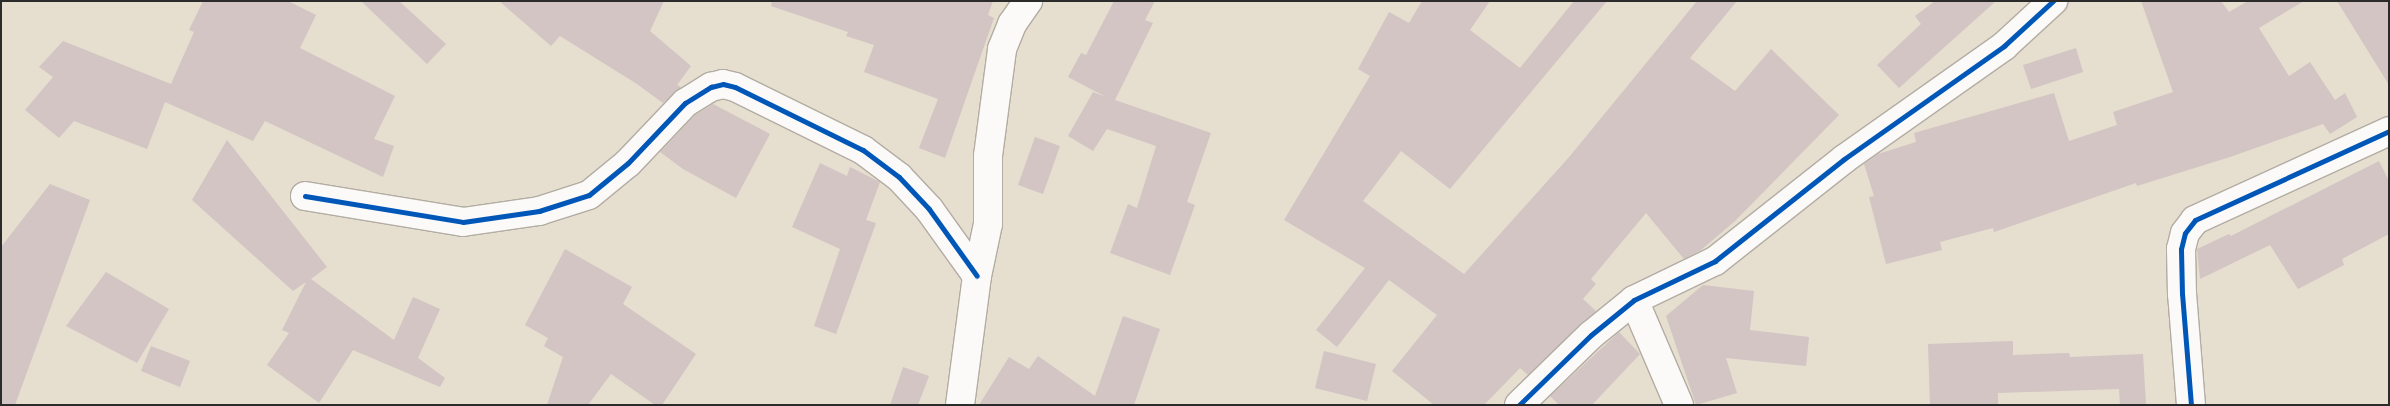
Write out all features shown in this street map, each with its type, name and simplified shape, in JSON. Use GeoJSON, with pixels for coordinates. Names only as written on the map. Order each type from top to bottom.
{"type":"FeatureCollection","features":[{"type":"Feature","properties":{"kind":"street"},"geometry":{"type":"LineString","coordinates":[[960,405],[977,276],[988,224],[988,156],[1002,49],[1012,24],[1028,1]]}},
{"type":"Feature","properties":{"kind":"street"},"geometry":{"type":"LineString","coordinates":[[1519,405],[1591,336],[1634,300],[1715,261],[1836,164],[2004,46],[2053,1]]}},
{"type":"Feature","properties":{"kind":"street"},"geometry":{"type":"LineString","coordinates":[[305,196],[463,222],[539,211],[589,196],[628,163],[685,103],[712,87],[723,84],[735,87],[863,150],[898,178],[929,209],[977,276]]}},
{"type":"Feature","properties":{"kind":"street"},"geometry":{"type":"LineString","coordinates":[[2191,405],[2182,294],[2181,249],[2185,233],[2195,220],[2389,131]]}},
{"type":"Feature","properties":{"kind":"street"},"geometry":{"type":"LineString","coordinates":[[1634,300],[1679,405]]}},
{"type":"Feature","properties":{"kind":"building"},"geometry":{"type":"Polygon","coordinates":[[[203,1],[288,1],[316,15],[300,48],[395,96],[374,139],[394,146],[383,177],[265,121],[253,141],[165,102],[147,149],[74,121],[59,138],[25,110],[53,77],[39,67],[63,41],[171,84],[194,32],[189,30],[203,1]]]}},
{"type":"Feature","properties":{"kind":"building"},"geometry":{"type":"Polygon","coordinates":[[[361,1],[399,1],[446,44],[427,64],[361,1]]]}},
{"type":"Feature","properties":{"kind":"building"},"geometry":{"type":"Polygon","coordinates":[[[499,1],[664,1],[650,31],[691,66],[677,85],[681,87],[663,103],[637,84],[560,36],[551,46],[499,1]]]}},
{"type":"Feature","properties":{"kind":"building"},"geometry":{"type":"Polygon","coordinates":[[[772,1],[993,1],[988,15],[994,18],[945,158],[919,148],[938,99],[864,72],[874,45],[846,36],[848,32],[771,6],[772,1]]]}},
{"type":"Feature","properties":{"kind":"building"},"geometry":{"type":"Polygon","coordinates":[[[1114,1],[1155,1],[1145,20],[1153,23],[1115,100],[1211,133],[1187,202],[1195,205],[1170,275],[1110,253],[1128,204],[1137,208],[1156,146],[1107,129],[1093,151],[1068,136],[1093,92],[1106,97],[1068,77],[1081,53],[1086,55],[1114,1]]]}},
{"type":"Feature","properties":{"kind":"building"},"geometry":{"type":"Polygon","coordinates":[[[1422,1],[1490,1],[1470,30],[1520,68],[1574,1],[1607,1],[1450,189],[1401,151],[1363,201],[1464,274],[1570,156],[1697,1],[1737,1],[1690,58],[1735,91],[1771,49],[1839,115],[1735,221],[1701,250],[1684,259],[1646,213],[1591,279],[1596,284],[1583,299],[1596,311],[1528,375],[1520,368],[1484,405],[1434,405],[1392,371],[1437,315],[1389,280],[1337,347],[1316,330],[1365,268],[1284,220],[1370,76],[1358,69],[1389,12],[1409,23],[1422,1]]]}},
{"type":"Feature","properties":{"kind":"building"},"geometry":{"type":"Polygon","coordinates":[[[1935,1],[1996,1],[1899,88],[1877,65],[1921,24],[1915,16],[1935,1]]]}},
{"type":"Feature","properties":{"kind":"building"},"geometry":{"type":"Polygon","coordinates":[[[2141,1],[2221,1],[2229,12],[2248,1],[2304,1],[2259,28],[2289,76],[2310,62],[2335,100],[2345,93],[2357,117],[2330,134],[2323,124],[2230,157],[2137,186],[2136,183],[1994,232],[1993,228],[1940,242],[1942,250],[1886,264],[1869,197],[1874,196],[1864,164],[1878,154],[1916,142],[1914,133],[2054,93],[2069,141],[2117,125],[2113,112],[2173,92],[2141,1]]]}},
{"type":"Feature","properties":{"kind":"building"},"geometry":{"type":"Polygon","coordinates":[[[2337,1],[2389,1],[2389,85],[2337,1]]]}},
{"type":"Feature","properties":{"kind":"building"},"geometry":{"type":"Polygon","coordinates":[[[2076,48],[2083,72],[2031,89],[2023,65],[2076,48]]]}},
{"type":"Feature","properties":{"kind":"building"},"geometry":{"type":"Polygon","coordinates":[[[713,104],[770,134],[736,198],[683,169],[660,152],[695,115],[713,104]]]}},
{"type":"Feature","properties":{"kind":"building"},"geometry":{"type":"Polygon","coordinates":[[[1035,137],[1060,146],[1043,194],[1018,185],[1035,137]]]}},
{"type":"Feature","properties":{"kind":"building"},"geometry":{"type":"Polygon","coordinates":[[[227,140],[327,267],[311,279],[394,340],[413,297],[440,309],[418,358],[445,378],[440,387],[353,350],[319,403],[267,365],[289,333],[282,330],[306,282],[293,291],[192,200],[227,140]]]}},
{"type":"Feature","properties":{"kind":"building"},"geometry":{"type":"Polygon","coordinates":[[[2379,161],[2389,181],[2389,234],[2342,259],[2344,265],[2298,289],[2270,245],[2200,279],[2197,249],[2229,234],[2231,236],[2379,161]]]}},
{"type":"Feature","properties":{"kind":"building"},"geometry":{"type":"Polygon","coordinates":[[[820,163],[847,176],[850,167],[880,182],[866,220],[876,223],[836,334],[814,326],[840,249],[792,227],[820,163]]]}},
{"type":"Feature","properties":{"kind":"building"},"geometry":{"type":"Polygon","coordinates":[[[50,184],[90,200],[15,405],[1,405],[1,247],[50,184]]]}},
{"type":"Feature","properties":{"kind":"building"},"geometry":{"type":"Polygon","coordinates":[[[565,249],[632,287],[623,304],[696,354],[662,405],[655,405],[611,374],[588,405],[547,405],[563,357],[544,346],[548,338],[525,325],[565,249]]]}},
{"type":"Feature","properties":{"kind":"building"},"geometry":{"type":"Polygon","coordinates":[[[106,272],[169,309],[137,363],[66,326],[106,272]]]}},
{"type":"Feature","properties":{"kind":"building"},"geometry":{"type":"Polygon","coordinates":[[[1703,285],[1754,291],[1750,330],[1809,337],[1806,366],[1726,358],[1737,393],[1696,405],[1666,316],[1703,285]]]}},
{"type":"Feature","properties":{"kind":"building"},"geometry":{"type":"Polygon","coordinates":[[[1123,316],[1160,329],[1134,405],[979,405],[1009,357],[1029,369],[1038,356],[1095,396],[1123,316]]]}},
{"type":"Feature","properties":{"kind":"building"},"geometry":{"type":"Polygon","coordinates":[[[1619,332],[1640,354],[1592,405],[1559,405],[1550,396],[1619,332]]]}},
{"type":"Feature","properties":{"kind":"building"},"geometry":{"type":"Polygon","coordinates":[[[2013,341],[2013,355],[2069,353],[2070,357],[2143,354],[2146,405],[2120,405],[2119,389],[1998,393],[1998,405],[1930,405],[1928,344],[2013,341]]]}},
{"type":"Feature","properties":{"kind":"building"},"geometry":{"type":"Polygon","coordinates":[[[151,346],[190,361],[180,387],[141,371],[151,346]]]}},
{"type":"Feature","properties":{"kind":"building"},"geometry":{"type":"Polygon","coordinates":[[[1324,351],[1376,364],[1367,401],[1315,388],[1324,351]]]}},
{"type":"Feature","properties":{"kind":"building"},"geometry":{"type":"Polygon","coordinates":[[[903,367],[929,376],[918,405],[890,405],[903,367]]]}},
{"type":"Feature","properties":{"kind":"cycle path"},"geometry":{"type":"LineString","coordinates":[[1519,405],[1591,335],[1634,300],[1715,261],[1844,159],[2004,46],[2053,1]]}},
{"type":"Feature","properties":{"kind":"cycle path"},"geometry":{"type":"LineString","coordinates":[[305,196],[463,222],[539,211],[589,195],[628,163],[685,103],[711,87],[723,84],[735,87],[863,150],[899,177],[929,209],[977,276]]}},
{"type":"Feature","properties":{"kind":"cycle path"},"geometry":{"type":"LineString","coordinates":[[2191,405],[2182,294],[2181,249],[2185,233],[2195,220],[2389,131]]}}]}
